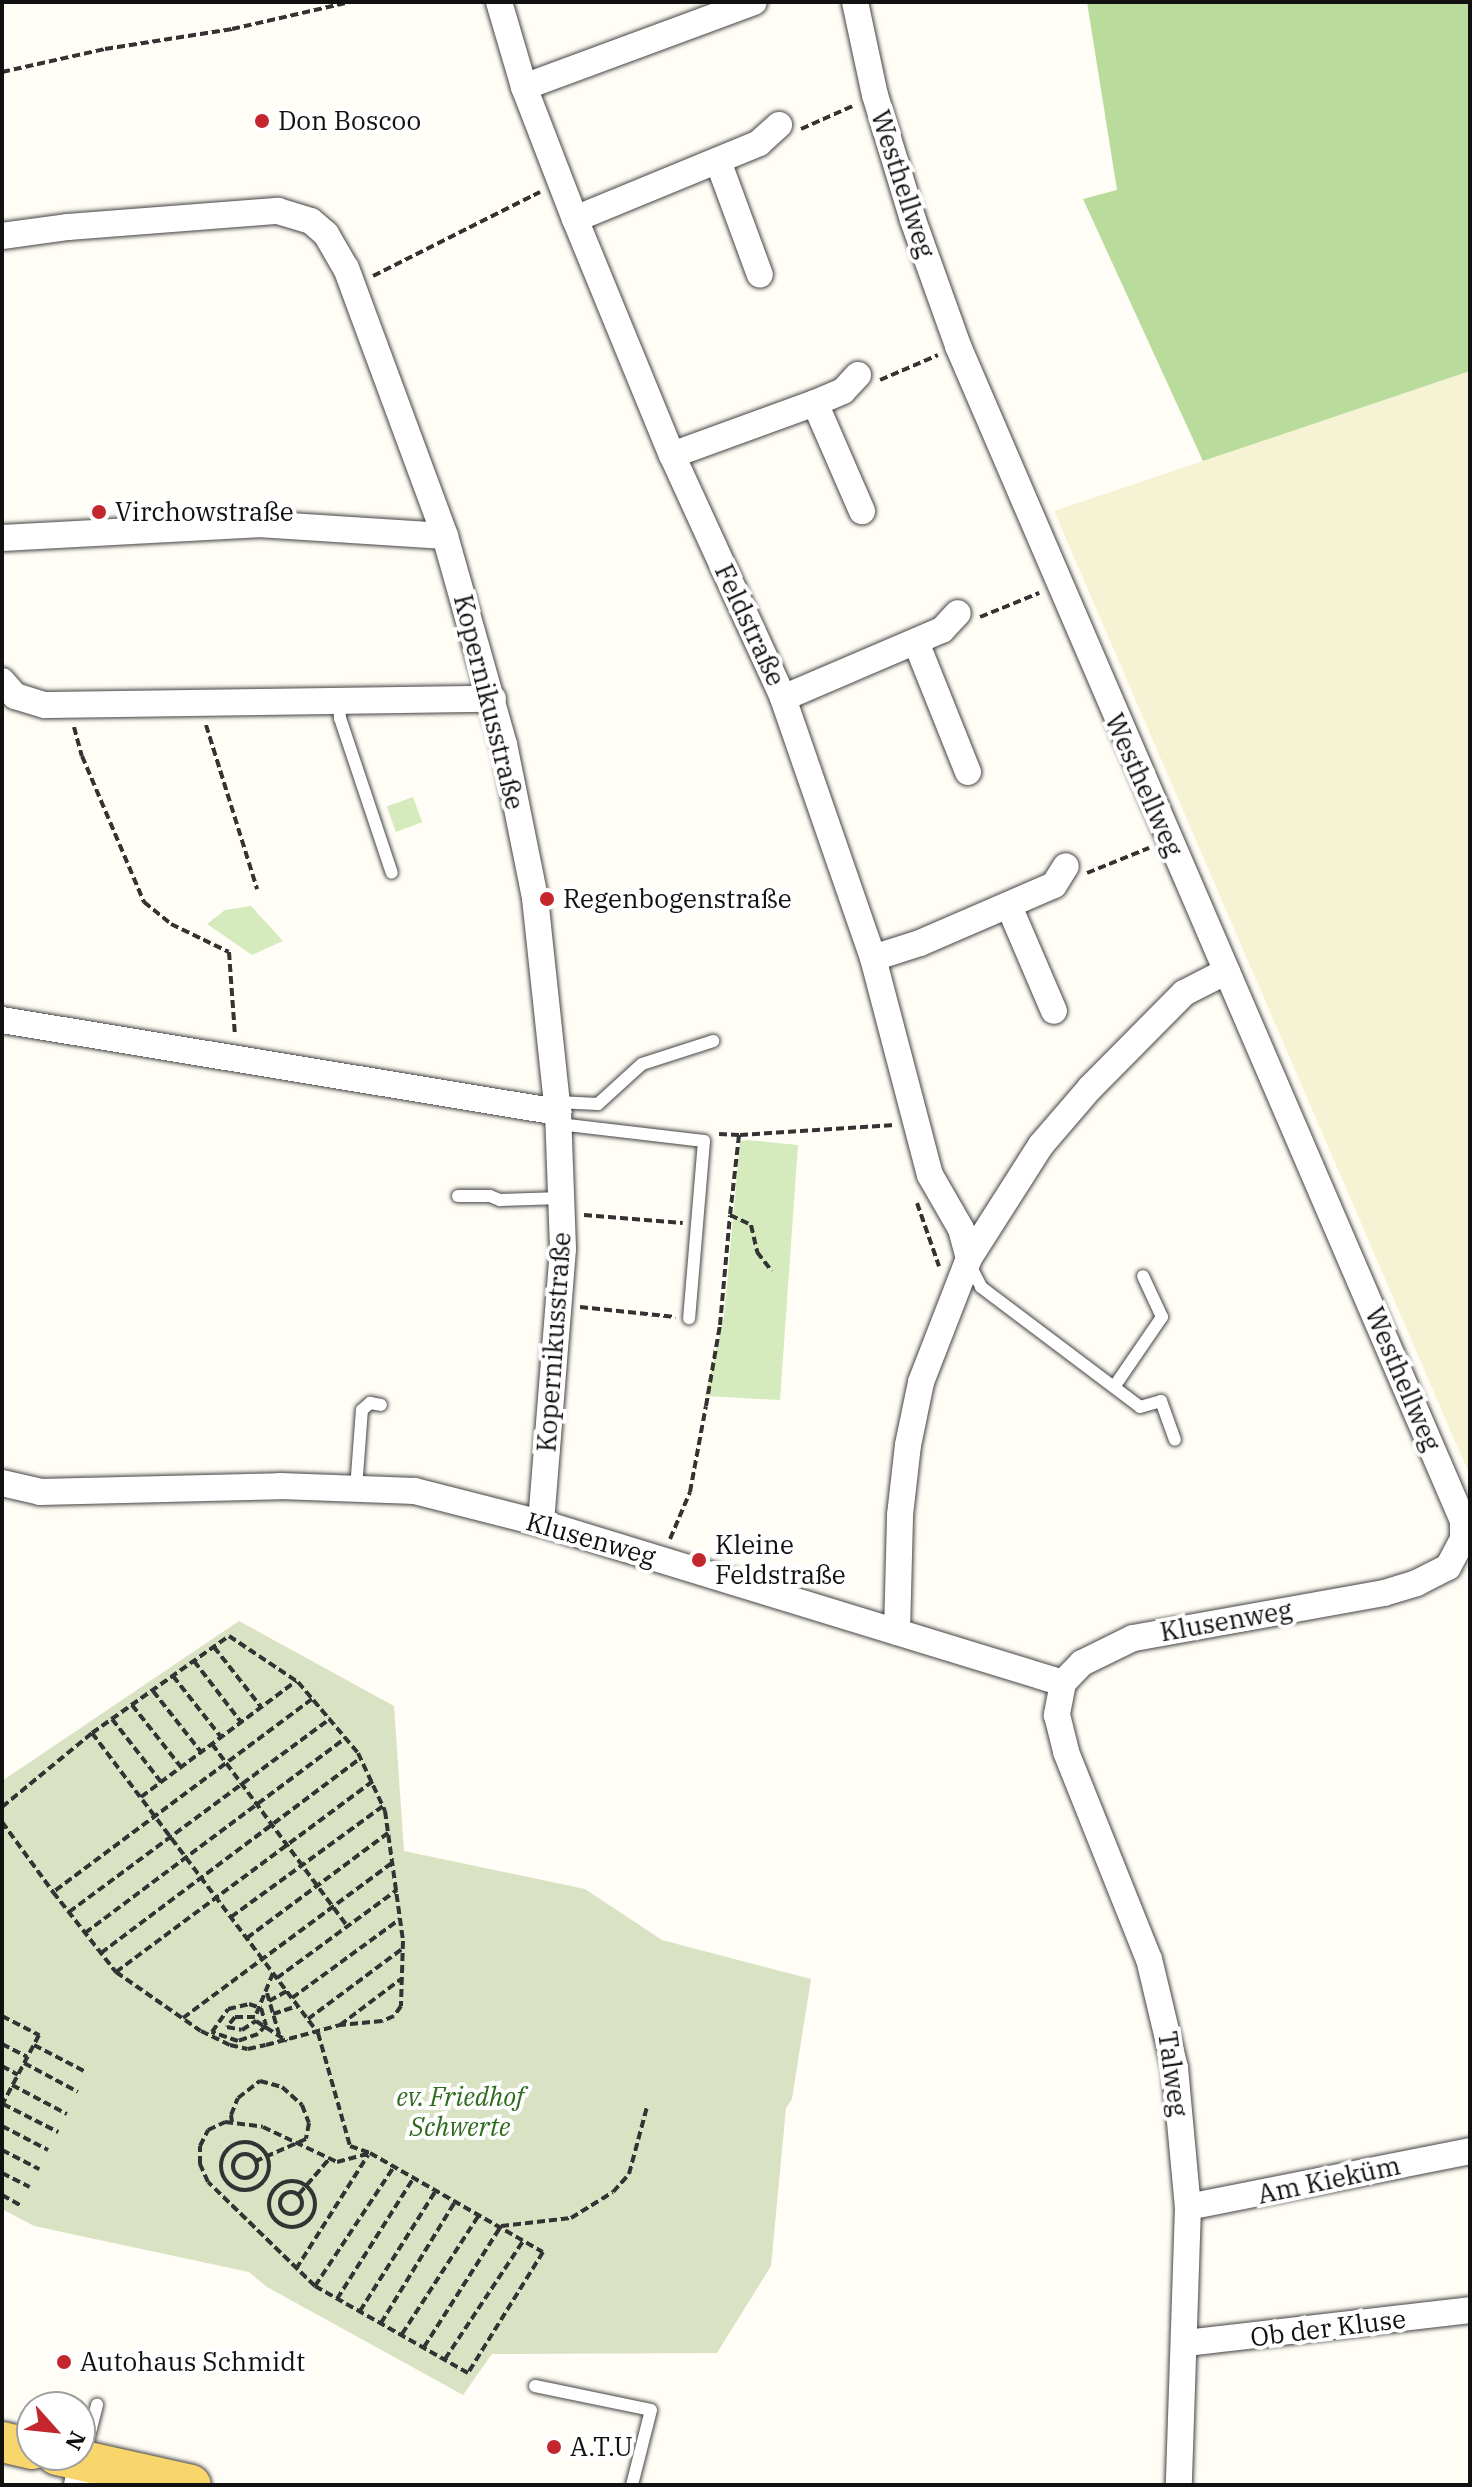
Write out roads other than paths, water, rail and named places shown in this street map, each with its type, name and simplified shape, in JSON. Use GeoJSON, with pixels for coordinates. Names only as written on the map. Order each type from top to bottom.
{"type":"FeatureCollection","features":[{"type":"Feature","properties":{"kind":"main road"},"geometry":{"type":"LineString","coordinates":[[96,2471],[191,2485]]}},
{"type":"Feature","properties":{"kind":"street","name":"Feldstraße"},"geometry":{"type":"LineString","coordinates":[[499,2],[524,87],[575,219],[672,455],[783,698],[873,958],[930,1175],[961,1229],[969,1258]]}},
{"type":"Feature","properties":{"kind":"street"},"geometry":{"type":"LineString","coordinates":[[524,87],[754,2]]}},
{"type":"Feature","properties":{"kind":"street","name":"Westhellweg"},"geometry":{"type":"LineString","coordinates":[[855,2],[875,95],[913,220],[958,346],[1058,585],[1463,1521],[1463,1557]]}},
{"type":"Feature","properties":{"kind":"street"},"geometry":{"type":"LineString","coordinates":[[575,219],[759,143],[779,125]]}},
{"type":"Feature","properties":{"kind":"street"},"geometry":{"type":"LineString","coordinates":[[718,161],[760,275]]}},
{"type":"Feature","properties":{"kind":"street","name":"Kopernikusstraße"},"geometry":{"type":"LineString","coordinates":[[2,236],[68,227],[278,211],[311,221],[326,234],[353,286],[445,536],[493,699],[535,898],[558,1113],[562,1205],[559,1305],[541,1523]]}},
{"type":"Feature","properties":{"kind":"street"},"geometry":{"type":"LineString","coordinates":[[672,455],[843,391],[858,375]]}},
{"type":"Feature","properties":{"kind":"street"},"geometry":{"type":"LineString","coordinates":[[815,403],[862,511]]}},
{"type":"Feature","properties":{"kind":"street"},"geometry":{"type":"LineString","coordinates":[[2,538],[258,524],[445,536]]}},
{"type":"Feature","properties":{"kind":"street"},"geometry":{"type":"LineString","coordinates":[[783,698],[942,630],[958,613]]}},
{"type":"Feature","properties":{"kind":"street"},"geometry":{"type":"LineString","coordinates":[[916,642],[968,772]]}},
{"type":"Feature","properties":{"kind":"street"},"geometry":{"type":"LineString","coordinates":[[2,681],[6,689],[27,703],[68,705],[198,700],[493,699]]}},
{"type":"Feature","properties":{"kind":"street"},"geometry":{"type":"LineString","coordinates":[[873,958],[1009,906],[1054,885],[1066,866]]}},
{"type":"Feature","properties":{"kind":"street"},"geometry":{"type":"LineString","coordinates":[[1009,906],[1054,1011]]}},
{"type":"Feature","properties":{"kind":"street"},"geometry":{"type":"LineString","coordinates":[[896,1632],[900,1515],[908,1445],[921,1382],[943,1318],[969,1258],[1041,1145],[1090,1088],[1184,993],[1227,971]]}},
{"type":"Feature","properties":{"kind":"street"},"geometry":{"type":"LineString","coordinates":[[2,1020],[558,1113]]}},
{"type":"Feature","properties":{"kind":"street","name":"Klusenweg"},"geometry":{"type":"LineString","coordinates":[[2,1483],[40,1492],[280,1486],[415,1491],[541,1523],[1063,1683],[1082,1663],[1133,1638],[1384,1593],[1437,1574],[1463,1557]]}},
{"type":"Feature","properties":{"kind":"street","name":"Talweg"},"geometry":{"type":"LineString","coordinates":[[1063,1683],[1057,1715],[1066,1752],[1149,1959],[1175,2068],[1188,2207],[1186,2343],[1179,2485]]}},
{"type":"Feature","properties":{"kind":"street","name":"Am Kieküm"},"geometry":{"type":"LineString","coordinates":[[1188,2207],[1470,2151]]}},
{"type":"Feature","properties":{"kind":"street","name":"Ob der Kluse"},"geometry":{"type":"LineString","coordinates":[[1186,2343],[1470,2310]]}},
{"type":"Feature","properties":{"kind":"lane"},"geometry":{"type":"LineString","coordinates":[[339,700],[340,718],[392,873]]}},
{"type":"Feature","properties":{"kind":"lane"},"geometry":{"type":"LineString","coordinates":[[558,1113],[598,1104],[642,1064],[713,1041]]}},
{"type":"Feature","properties":{"kind":"lane"},"geometry":{"type":"LineString","coordinates":[[558,1113],[704,1141],[689,1318]]}},
{"type":"Feature","properties":{"kind":"lane"},"geometry":{"type":"LineString","coordinates":[[458,1196],[490,1196],[500,1200],[562,1205]]}},
{"type":"Feature","properties":{"kind":"lane"},"geometry":{"type":"LineString","coordinates":[[969,1258],[981,1287],[1140,1407],[1161,1401],[1175,1440]]}},
{"type":"Feature","properties":{"kind":"lane"},"geometry":{"type":"LineString","coordinates":[[1114,1387],[1162,1317],[1143,1276]]}},
{"type":"Feature","properties":{"kind":"lane"},"geometry":{"type":"LineString","coordinates":[[356,1489],[362,1410],[370,1403],[381,1405]]}},
{"type":"Feature","properties":{"kind":"lane"},"geometry":{"type":"LineString","coordinates":[[535,2386],[651,2410],[632,2485]]}},
{"type":"Feature","properties":{"kind":"place","name":"Don Boscoo"},"geometry":{"type":"Point","coordinates":[262,121]}},
{"type":"Feature","properties":{"kind":"place","name":"Virchowstraße"},"geometry":{"type":"Point","coordinates":[99,512]}},
{"type":"Feature","properties":{"kind":"place","name":"Regenbogenstraße"},"geometry":{"type":"Point","coordinates":[547,899]}},
{"type":"Feature","properties":{"kind":"place","name":"Kleine Feldstraße"},"geometry":{"type":"Point","coordinates":[699,1560]}},
{"type":"Feature","properties":{"kind":"place","name":"Autohaus Schmidt"},"geometry":{"type":"Point","coordinates":[64,2362]}},
{"type":"Feature","properties":{"kind":"place","name":"A.T.U"},"geometry":{"type":"Point","coordinates":[554,2447]}},
{"type":"Feature","properties":{"kind":"park label","name":"ev. Friedhof Schwerte"},"geometry":{"type":"Point","coordinates":[460,2112]}}]}
